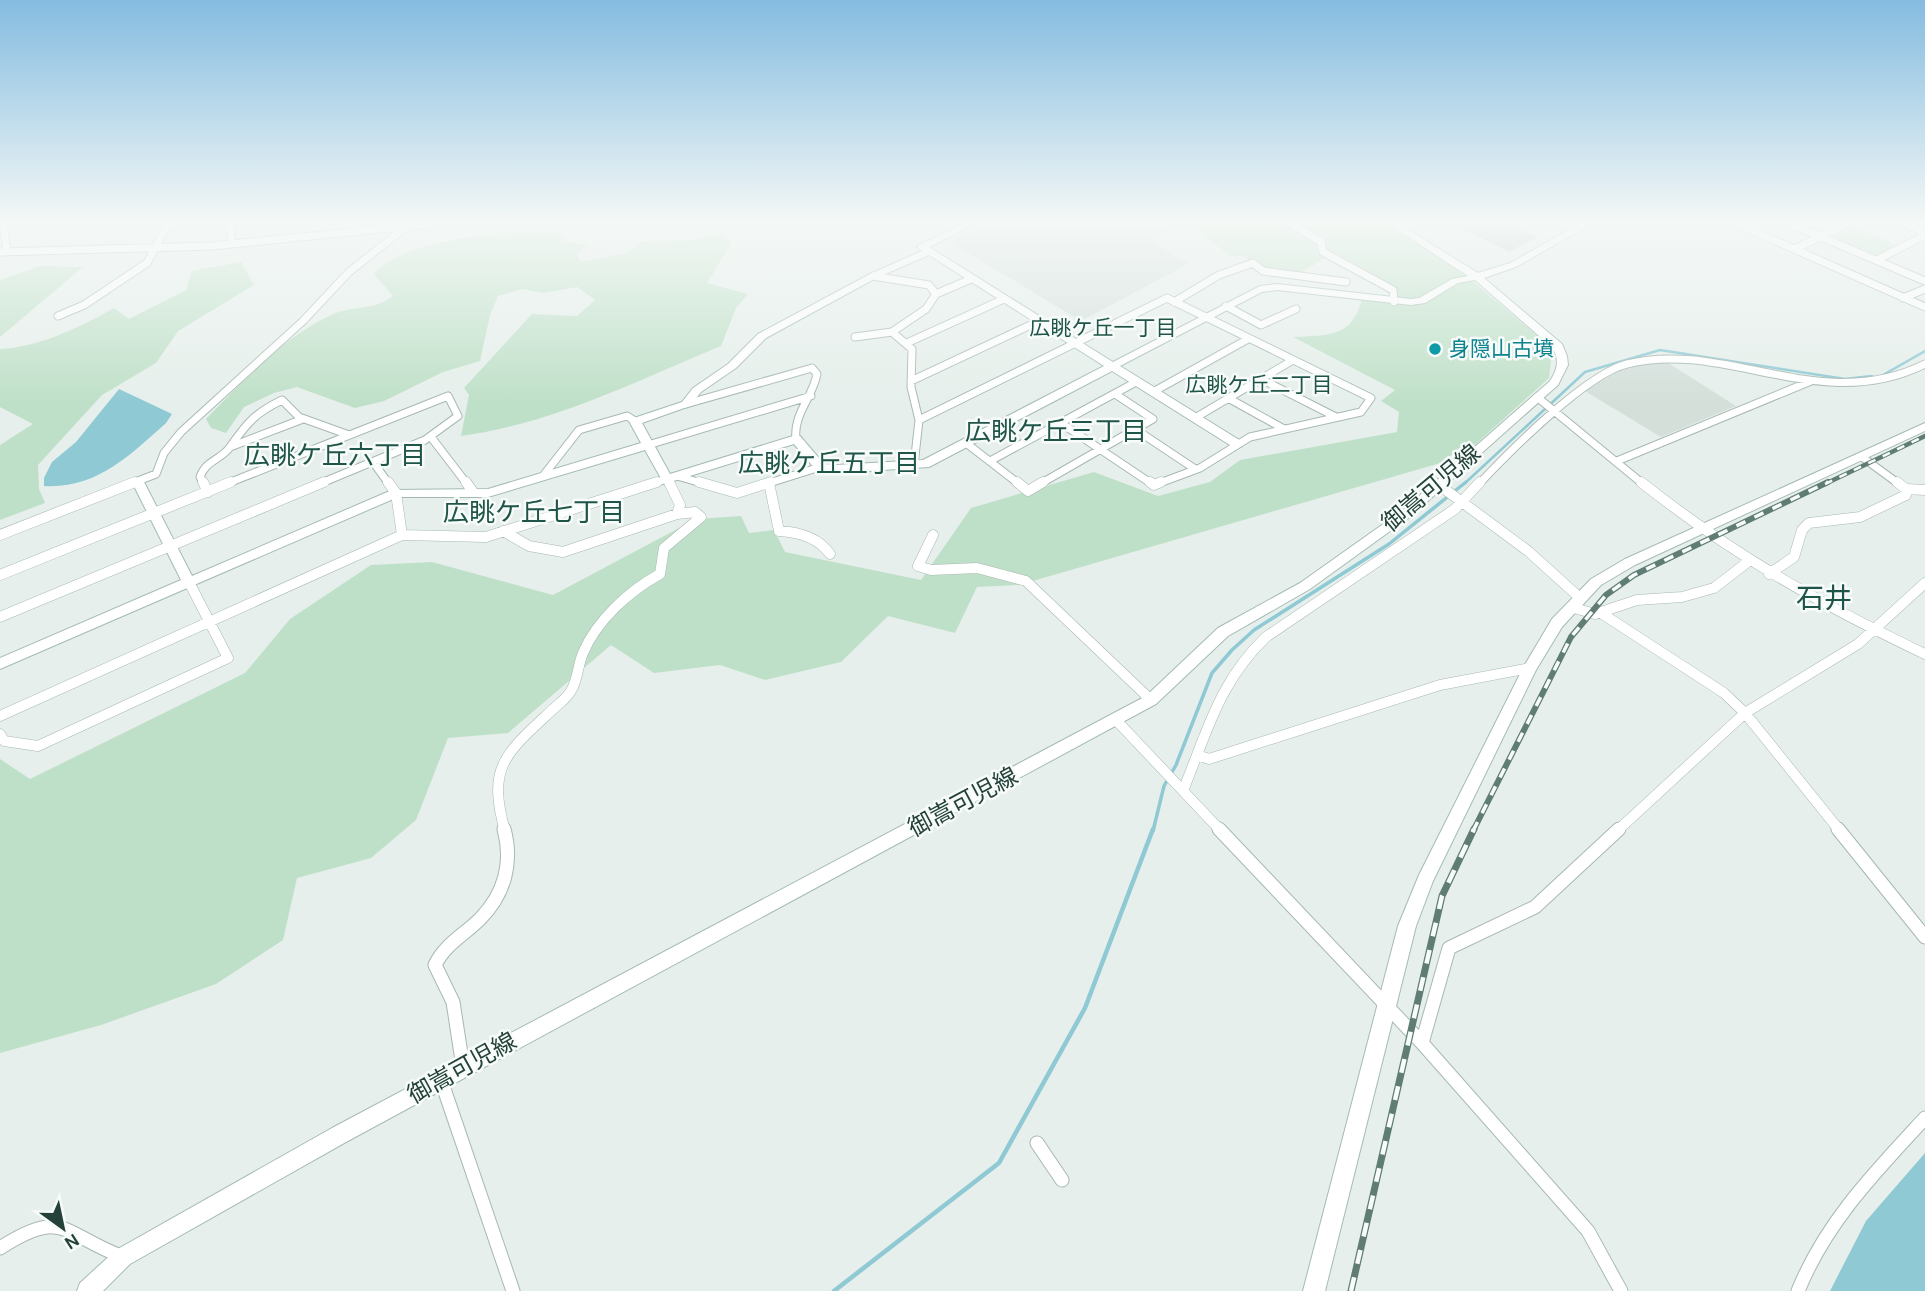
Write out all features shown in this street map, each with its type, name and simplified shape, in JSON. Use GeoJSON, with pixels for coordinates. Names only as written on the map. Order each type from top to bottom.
{"type":"FeatureCollection","features":[{"type":"Feature","properties":{"kind":"street"},"geometry":{"type":"LineString","coordinates":[[58,316],[85,305],[119,282]]}},
{"type":"Feature","properties":{"kind":"street"},"geometry":{"type":"LineString","coordinates":[[0,535],[156,474],[164,453],[181,432],[303,321],[339,282]]}},
{"type":"Feature","properties":{"kind":"street"},"geometry":{"type":"LineString","coordinates":[[686,404],[696,390],[732,366],[762,336],[860,282]]}},
{"type":"Feature","properties":{"kind":"street"},"geometry":{"type":"LineString","coordinates":[[914,282],[929,285],[936,294]]}},
{"type":"Feature","properties":{"kind":"street"},"geometry":{"type":"LineString","coordinates":[[855,337],[892,332],[926,309],[936,294],[963,282]]}},
{"type":"Feature","properties":{"kind":"street"},"geometry":{"type":"LineString","coordinates":[[976,282],[1237,444]]}},
{"type":"Feature","properties":{"kind":"street"},"geometry":{"type":"LineString","coordinates":[[1174,302],[1207,282]]}},
{"type":"Feature","properties":{"kind":"street"},"geometry":{"type":"LineString","coordinates":[[1288,282],[1288,289]]}},
{"type":"Feature","properties":{"kind":"street"},"geometry":{"type":"LineString","coordinates":[[1379,282],[1393,290],[1394,302]]}},
{"type":"Feature","properties":{"kind":"street"},"geometry":{"type":"LineString","coordinates":[[672,478],[733,493],[820,467],[836,469],[925,464],[1260,289],[1288,289],[1394,302],[1422,301],[1453,282]]}},
{"type":"Feature","properties":{"kind":"street","name":"御嵩可児線"},"geometry":{"type":"LineString","coordinates":[[88,1291],[123,1257],[464,1067],[1151,700],[1223,632],[1305,586],[1443,489],[1563,371],[1564,356],[1548,335],[1483,282]]}},
{"type":"Feature","properties":{"kind":"street"},"geometry":{"type":"LineString","coordinates":[[1868,282],[1925,307]]}},
{"type":"Feature","properties":{"kind":"street"},"geometry":{"type":"LineString","coordinates":[[1903,298],[1925,289]]}},
{"type":"Feature","properties":{"kind":"street"},"geometry":{"type":"LineString","coordinates":[[919,420],[1167,298],[1371,398],[1361,412],[1250,437],[1195,469],[1150,484],[1060,423]]}},
{"type":"Feature","properties":{"kind":"street"},"geometry":{"type":"LineString","coordinates":[[909,342],[1004,299]]}},
{"type":"Feature","properties":{"kind":"street"},"geometry":{"type":"LineString","coordinates":[[1226,306],[1261,325],[1296,309]]}},
{"type":"Feature","properties":{"kind":"street"},"geometry":{"type":"LineString","coordinates":[[911,381],[1038,321]]}},
{"type":"Feature","properties":{"kind":"street"},"geometry":{"type":"LineString","coordinates":[[892,332],[909,342],[916,359],[911,381],[919,420],[914,465]]}},
{"type":"Feature","properties":{"kind":"street"},"geometry":{"type":"LineString","coordinates":[[1153,392],[1248,339]]}},
{"type":"Feature","properties":{"kind":"street"},"geometry":{"type":"LineString","coordinates":[[1178,787],[1197,755],[1225,682],[1245,655],[1266,637],[1335,593],[1460,500],[1558,414],[1585,386],[1625,364],[1655,358],[1697,360],[1811,381],[1862,383],[1903,375],[1925,364]]}},
{"type":"Feature","properties":{"kind":"street"},"geometry":{"type":"LineString","coordinates":[[1195,418],[1293,360]]}},
{"type":"Feature","properties":{"kind":"street"},"geometry":{"type":"LineString","coordinates":[[635,421],[812,368],[817,374],[817,386],[793,430],[796,439],[820,467]]}},
{"type":"Feature","properties":{"kind":"street"},"geometry":{"type":"LineString","coordinates":[[1261,379],[1336,417]]}},
{"type":"Feature","properties":{"kind":"street"},"geometry":{"type":"LineString","coordinates":[[1617,461],[1811,381]]}},
{"type":"Feature","properties":{"kind":"street"},"geometry":{"type":"LineString","coordinates":[[990,461],[1136,382]]}},
{"type":"Feature","properties":{"kind":"street"},"geometry":{"type":"LineString","coordinates":[[966,443],[1028,491],[1153,419],[1115,394]]}},
{"type":"Feature","properties":{"kind":"street"},"geometry":{"type":"LineString","coordinates":[[0,575],[449,396],[457,416],[430,437],[0,618]]}},
{"type":"Feature","properties":{"kind":"street"},"geometry":{"type":"LineString","coordinates":[[0,664],[396,493],[488,493],[811,396]]}},
{"type":"Feature","properties":{"kind":"street"},"geometry":{"type":"LineString","coordinates":[[1537,397],[1701,528],[1749,561],[1872,629],[1925,654]]}},
{"type":"Feature","properties":{"kind":"street"},"geometry":{"type":"LineString","coordinates":[[1228,398],[1284,429]]}},
{"type":"Feature","properties":{"kind":"street"},"geometry":{"type":"LineString","coordinates":[[230,447],[233,438],[258,412],[282,400],[303,419],[349,435]]}},
{"type":"Feature","properties":{"kind":"street"},"geometry":{"type":"LineString","coordinates":[[543,476],[579,430],[627,416],[635,421],[648,445],[672,478],[680,505],[677,514]]}},
{"type":"Feature","properties":{"kind":"street"},"geometry":{"type":"LineString","coordinates":[[208,492],[200,472],[230,447],[303,419]]}},
{"type":"Feature","properties":{"kind":"street"},"geometry":{"type":"LineString","coordinates":[[1314,1291],[1407,926],[1425,880],[1530,668],[1575,602],[1596,582],[1630,562],[1925,427]]}},
{"type":"Feature","properties":{"kind":"street"},"geometry":{"type":"LineString","coordinates":[[1135,429],[1195,469]]}},
{"type":"Feature","properties":{"kind":"street"},"geometry":{"type":"LineString","coordinates":[[430,437],[473,492]]}},
{"type":"Feature","properties":{"kind":"street"},"geometry":{"type":"LineString","coordinates":[[0,716],[402,535],[486,537],[796,439]]}},
{"type":"Feature","properties":{"kind":"street"},"geometry":{"type":"LineString","coordinates":[[1862,457],[1906,489],[1925,490]]}},
{"type":"Feature","properties":{"kind":"street"},"geometry":{"type":"LineString","coordinates":[[373,462],[396,493],[402,535]]}},
{"type":"Feature","properties":{"kind":"street"},"geometry":{"type":"LineString","coordinates":[[0,734],[4,741],[38,746],[228,658],[152,514],[138,482]]}},
{"type":"Feature","properties":{"kind":"street"},"geometry":{"type":"LineString","coordinates":[[769,483],[779,531],[797,531],[826,546],[830,554]]}},
{"type":"Feature","properties":{"kind":"street"},"geometry":{"type":"LineString","coordinates":[[1443,489],[1528,551],[1575,602],[1595,614],[1637,600],[1682,597],[1714,588],[1749,561]]}},
{"type":"Feature","properties":{"kind":"street"},"geometry":{"type":"LineString","coordinates":[[1769,574],[1794,556],[1802,530],[1809,523],[1860,516],[1899,501],[1906,495],[1906,489]]}},
{"type":"Feature","properties":{"kind":"street"},"geometry":{"type":"LineString","coordinates":[[464,1067],[453,1002],[436,965],[442,951],[482,917],[508,875],[511,860],[498,807],[496,780],[517,743],[572,691],[583,652],[619,601],[634,588],[660,573],[664,548],[701,517],[695,512],[677,514],[563,552],[529,546],[503,531]]}},
{"type":"Feature","properties":{"kind":"street"},"geometry":{"type":"LineString","coordinates":[[933,536],[918,566],[931,570],[977,568],[1026,581],[1151,700]]}},
{"type":"Feature","properties":{"kind":"street"},"geometry":{"type":"LineString","coordinates":[[1422,1043],[1448,948],[1473,933],[1535,907],[1745,713],[1824,668],[1858,644],[1924,585]]}},
{"type":"Feature","properties":{"kind":"street"},"geometry":{"type":"LineString","coordinates":[[1601,613],[1713,685],[1745,713],[1925,937]]}},
{"type":"Feature","properties":{"kind":"street"},"geometry":{"type":"LineString","coordinates":[[1197,755],[1209,759],[1440,685],[1530,668]]}},
{"type":"Feature","properties":{"kind":"street"},"geometry":{"type":"LineString","coordinates":[[1115,719],[1163,773],[1422,1043],[1588,1231],[1621,1291]]}},
{"type":"Feature","properties":{"kind":"street"},"geometry":{"type":"LineString","coordinates":[[441,1080],[513,1291]]}},
{"type":"Feature","properties":{"kind":"street"},"geometry":{"type":"LineString","coordinates":[[1798,1291],[1807,1265],[1846,1206],[1925,1118]]}},
{"type":"Feature","properties":{"kind":"street"},"geometry":{"type":"LineString","coordinates":[[1037,1143],[1062,1180]]}},
{"type":"Feature","properties":{"kind":"street"},"geometry":{"type":"LineString","coordinates":[[0,1248],[46,1225],[58,1227],[123,1257]]}},
{"type":"Feature","properties":{"kind":"shaded area"},"geometry":{"type":"Polygon","coordinates":[[[1017,282],[1154,282],[1081,321],[1017,282]]]}},
{"type":"Feature","properties":{"kind":"shaded area"},"geometry":{"type":"Polygon","coordinates":[[[1665,361],[1736,406],[1661,437],[1585,391],[1623,368],[1665,361]]]}},
{"type":"Feature","properties":{"kind":"green space"},"geometry":{"type":"Polygon","coordinates":[[[0,282],[65,282],[0,337],[0,282]]]}},
{"type":"Feature","properties":{"kind":"green space"},"geometry":{"type":"Polygon","coordinates":[[[188,282],[252,282],[254,285],[178,331],[156,363],[102,395],[38,465],[39,489],[45,503],[0,520],[0,445],[33,424],[0,407],[0,349],[45,340],[74,329],[114,308],[129,319],[186,290],[188,282]]]}},
{"type":"Feature","properties":{"kind":"green space"},"geometry":{"type":"Polygon","coordinates":[[[381,282],[707,282],[748,294],[736,308],[721,346],[593,400],[528,422],[461,436],[469,395],[464,388],[532,314],[577,316],[595,300],[577,287],[543,293],[522,289],[498,296],[490,315],[480,361],[443,372],[384,401],[355,408],[297,387],[274,393],[244,407],[226,433],[211,428],[206,419],[264,361],[296,336],[331,315],[378,304],[393,296],[381,282]]]}},
{"type":"Feature","properties":{"kind":"green space"},"geometry":{"type":"Polygon","coordinates":[[[1379,282],[1474,282],[1540,338],[1552,353],[1549,378],[1467,452],[1459,448],[1444,462],[1019,585],[977,587],[955,633],[888,616],[841,662],[765,680],[720,665],[654,673],[611,645],[508,733],[448,738],[416,820],[371,858],[297,878],[283,940],[216,984],[101,1025],[0,1053],[0,759],[30,779],[245,673],[290,619],[371,565],[432,562],[553,595],[696,519],[741,516],[749,533],[774,530],[785,552],[921,580],[971,508],[1094,472],[1158,496],[1210,482],[1240,460],[1397,432],[1399,412],[1381,401],[1395,390],[1293,337],[1337,332],[1352,321],[1362,299],[1394,302],[1393,290],[1379,282]]]}},
{"type":"Feature","properties":{"kind":"water"},"geometry":{"type":"Polygon","coordinates":[[[119,389],[172,414],[166,423],[111,468],[80,482],[44,486],[44,478],[52,462],[76,442],[119,389]]]}},
{"type":"Feature","properties":{"kind":"water"},"geometry":{"type":"Polygon","coordinates":[[[1925,1153],[1925,1291],[1830,1291],[1866,1221],[1925,1153]]]}},
{"type":"Feature","properties":{"kind":"waterway"},"geometry":{"type":"LineString","coordinates":[[1464,484],[1585,372],[1660,350],[1845,379],[1872,376]]}},
{"type":"Feature","properties":{"kind":"waterway"},"geometry":{"type":"LineString","coordinates":[[1883,375],[1925,351]]}},
{"type":"Feature","properties":{"kind":"waterway"},"geometry":{"type":"LineString","coordinates":[[1153,831],[1164,786],[1176,765],[1212,673],[1232,650],[1254,630],[1389,544],[1466,482]]}},
{"type":"Feature","properties":{"kind":"waterway"},"geometry":{"type":"LineString","coordinates":[[834,1291],[999,1163],[1085,1008],[1153,829]]}},
{"type":"Feature","properties":{"kind":"railway"},"geometry":{"type":"LineString","coordinates":[[1825,484],[1925,436]]}},
{"type":"Feature","properties":{"kind":"railway"},"geometry":{"type":"LineString","coordinates":[[1474,829],[1571,637],[1606,595],[1634,575],[1828,482]]}},
{"type":"Feature","properties":{"kind":"railway"},"geometry":{"type":"LineString","coordinates":[[1351,1291],[1442,896],[1474,829]]}},
{"type":"Feature","properties":{"kind":"place","name":"身隠山古墳"},"geometry":{"type":"Point","coordinates":[1435,349]}},
{"type":"Feature","properties":{"kind":"district","name":"広眺ケ丘一丁目"},"geometry":{"type":"Point","coordinates":[1103,328]}},
{"type":"Feature","properties":{"kind":"district","name":"広眺ケ丘二丁目"},"geometry":{"type":"Point","coordinates":[1259,385]}},
{"type":"Feature","properties":{"kind":"district","name":"広眺ケ丘三丁目"},"geometry":{"type":"Point","coordinates":[1056,431]}},
{"type":"Feature","properties":{"kind":"district","name":"広眺ケ丘六丁目"},"geometry":{"type":"Point","coordinates":[335,455]}},
{"type":"Feature","properties":{"kind":"district","name":"広眺ケ丘五丁目"},"geometry":{"type":"Point","coordinates":[829,463]}},
{"type":"Feature","properties":{"kind":"district","name":"広眺ケ丘七丁目"},"geometry":{"type":"Point","coordinates":[534,512]}},
{"type":"Feature","properties":{"kind":"district","name":"石井"},"geometry":{"type":"Point","coordinates":[1824,598]}}]}
